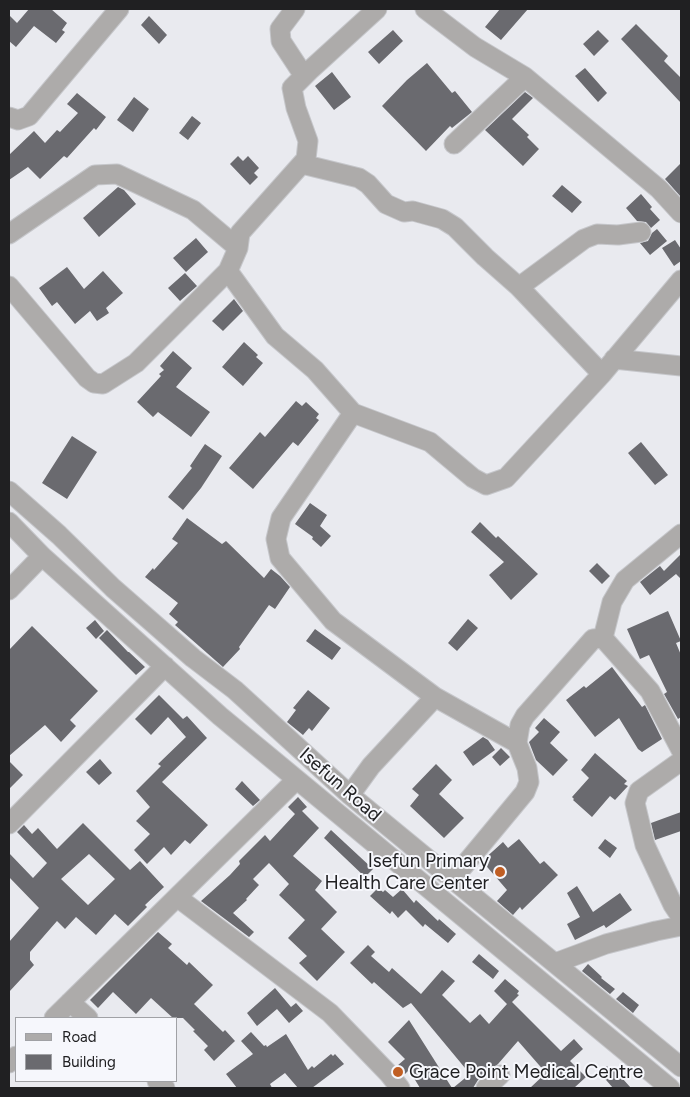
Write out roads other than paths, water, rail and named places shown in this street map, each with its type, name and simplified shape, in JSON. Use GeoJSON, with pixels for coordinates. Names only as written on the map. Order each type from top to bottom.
{"type":"FeatureCollection","features":[{"type":"Feature","properties":{"kind":"street"},"geometry":{"type":"LineString","coordinates":[[9,118],[18,120],[29,116],[119,9]]}},
{"type":"Feature","properties":{"kind":"street"},"geometry":{"type":"LineString","coordinates":[[295,9],[280,29],[281,41],[304,76]]}},
{"type":"Feature","properties":{"kind":"street"},"geometry":{"type":"LineString","coordinates":[[9,286],[87,378],[94,383],[103,384],[136,363],[228,271],[238,248],[240,233],[306,159],[308,141],[296,108],[292,88],[378,9]]}},
{"type":"Feature","properties":{"kind":"street"},"geometry":{"type":"LineString","coordinates":[[425,9],[475,46],[525,77],[659,189],[681,213]]}},
{"type":"Feature","properties":{"kind":"street"},"geometry":{"type":"LineString","coordinates":[[454,144],[525,77]]}},
{"type":"Feature","properties":{"kind":"street"},"geometry":{"type":"LineString","coordinates":[[302,164],[359,178],[368,184],[386,204],[404,212],[413,211],[442,219],[455,227],[519,287],[602,374]]}},
{"type":"Feature","properties":{"kind":"street"},"geometry":{"type":"LineString","coordinates":[[9,234],[95,175],[117,174],[193,210],[238,248]]}},
{"type":"Feature","properties":{"kind":"street"},"geometry":{"type":"LineString","coordinates":[[519,287],[584,239],[597,234],[618,235],[641,232]]}},
{"type":"Feature","properties":{"kind":"street"},"geometry":{"type":"LineString","coordinates":[[228,271],[275,336],[315,370],[353,413],[430,442],[473,478],[486,485],[506,478],[602,374],[681,280]]}},
{"type":"Feature","properties":{"kind":"street"},"geometry":{"type":"LineString","coordinates":[[614,359],[681,366]]}},
{"type":"Feature","properties":{"kind":"street"},"geometry":{"type":"LineString","coordinates":[[353,413],[281,518],[276,539],[280,558],[333,621],[435,697],[517,743]]}},
{"type":"Feature","properties":{"kind":"street","name":"Isefun Road"},"geometry":{"type":"LineString","coordinates":[[9,491],[59,535],[113,588],[193,658],[234,690],[350,795],[681,1067]]}},
{"type":"Feature","properties":{"kind":"street","name":"Isefun Road"},"geometry":{"type":"LineString","coordinates":[[9,522],[42,556],[220,716],[670,1088]]}},
{"type":"Feature","properties":{"kind":"street"},"geometry":{"type":"LineString","coordinates":[[604,638],[612,602],[625,580],[681,534]]}},
{"type":"Feature","properties":{"kind":"street"},"geometry":{"type":"LineString","coordinates":[[9,590],[42,556]]}},
{"type":"Feature","properties":{"kind":"street"},"geometry":{"type":"LineString","coordinates":[[452,880],[525,792],[529,782],[527,768],[517,743],[520,725],[525,716],[593,639],[604,638]]}},
{"type":"Feature","properties":{"kind":"street"},"geometry":{"type":"LineString","coordinates":[[604,638],[650,691],[681,750]]}},
{"type":"Feature","properties":{"kind":"street"},"geometry":{"type":"LineString","coordinates":[[9,824],[165,666]]}},
{"type":"Feature","properties":{"kind":"street"},"geometry":{"type":"LineString","coordinates":[[350,795],[370,766],[435,697]]}},
{"type":"Feature","properties":{"kind":"street"},"geometry":{"type":"LineString","coordinates":[[656,930],[677,911],[645,845],[635,803],[639,791],[681,761]]}},
{"type":"Feature","properties":{"kind":"street"},"geometry":{"type":"LineString","coordinates":[[55,1017],[296,780]]}},
{"type":"Feature","properties":{"kind":"street"},"geometry":{"type":"LineString","coordinates":[[177,897],[330,1013],[389,1074],[400,1088]]}},
{"type":"Feature","properties":{"kind":"street"},"geometry":{"type":"LineString","coordinates":[[555,963],[606,944],[656,930],[681,926]]}},
{"type":"Feature","properties":{"kind":"street"},"geometry":{"type":"LineString","coordinates":[[70,1002],[87,1017]]}},
{"type":"Feature","properties":{"kind":"street"},"geometry":{"type":"LineString","coordinates":[[486,1088],[500,1075]]}},
{"type":"Feature","properties":{"kind":"place","name":"Isefun Primary Health Care Center"},"geometry":{"type":"Point","coordinates":[500,872]}},
{"type":"Feature","properties":{"kind":"place","name":"Grace Point Medical Centre"},"geometry":{"type":"Point","coordinates":[398,1072]}}]}
